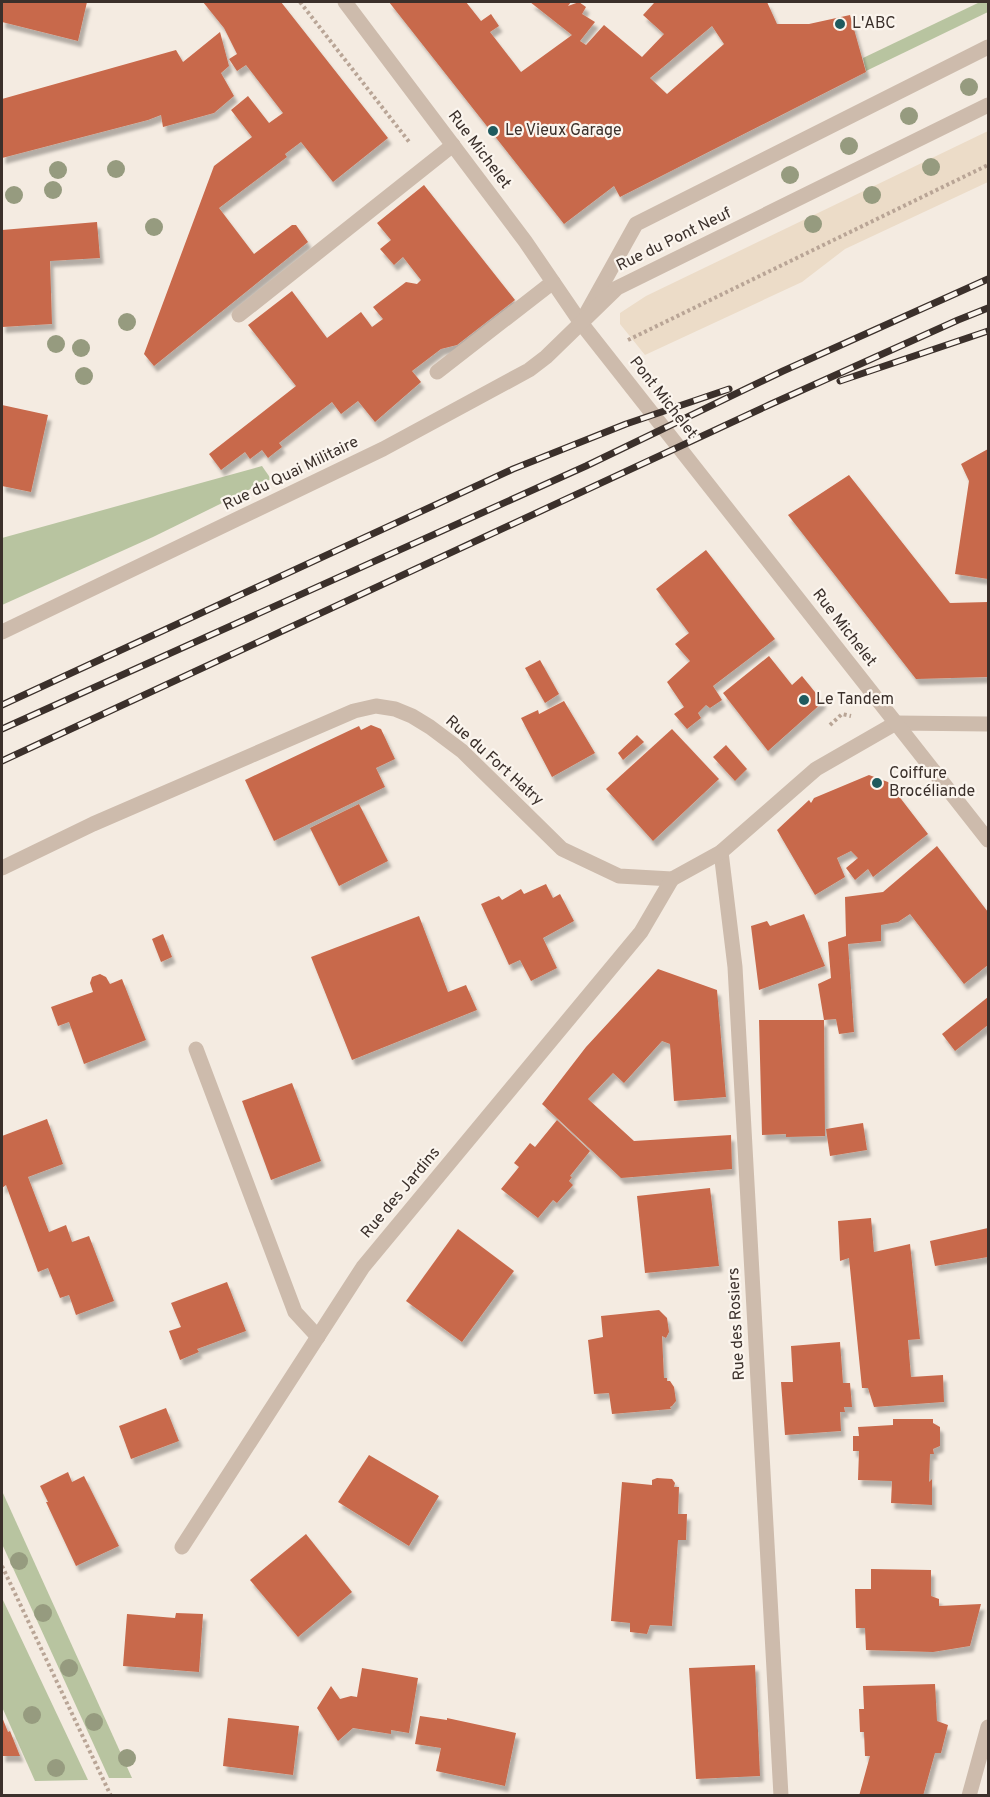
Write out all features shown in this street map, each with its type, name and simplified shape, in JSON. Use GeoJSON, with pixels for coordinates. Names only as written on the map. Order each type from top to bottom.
{"type":"FeatureCollection","features":[{"type":"Feature","properties":{"kind":"street","name":"Rue Michelet"},"geometry":{"type":"LineString","coordinates":[[345,2],[525,241],[581,323]]}},
{"type":"Feature","properties":{"kind":"street","name":"Rue du Pont Neuf"},"geometry":{"type":"LineString","coordinates":[[581,323],[636,224],[988,47]]}},
{"type":"Feature","properties":{"kind":"street","name":"Rue du Pont Neuf"},"geometry":{"type":"LineString","coordinates":[[581,323],[617,288],[988,105]]}},
{"type":"Feature","properties":{"kind":"street"},"geometry":{"type":"LineString","coordinates":[[239,315],[453,145]]}},
{"type":"Feature","properties":{"kind":"street"},"geometry":{"type":"LineString","coordinates":[[437,372],[554,282]]}},
{"type":"Feature","properties":{"kind":"street","name":"Pont Michelet"},"geometry":{"type":"LineString","coordinates":[[581,323],[716,495]]}},
{"type":"Feature","properties":{"kind":"street","name":"Rue du Quai Militaire"},"geometry":{"type":"LineString","coordinates":[[2,632],[383,449],[529,370],[581,323]]}},
{"type":"Feature","properties":{"kind":"street","name":"Rue Michelet"},"geometry":{"type":"LineString","coordinates":[[716,495],[988,840]]}},
{"type":"Feature","properties":{"kind":"street","name":"Rue du Fort Hatry"},"geometry":{"type":"LineString","coordinates":[[2,868],[93,824],[343,715],[376,706],[395,709],[412,716],[462,751],[562,849],[619,876],[672,879]]}},
{"type":"Feature","properties":{"kind":"street"},"geometry":{"type":"LineString","coordinates":[[672,879],[721,852],[816,769],[896,723],[988,724]]}},
{"type":"Feature","properties":{"kind":"street","name":"Rue des Rosiers"},"geometry":{"type":"LineString","coordinates":[[721,852],[736,979],[781,1796]]}},
{"type":"Feature","properties":{"kind":"street","name":"Rue des Jardins"},"geometry":{"type":"LineString","coordinates":[[182,1547],[363,1267],[641,932],[672,879]]}},
{"type":"Feature","properties":{"kind":"street"},"geometry":{"type":"LineString","coordinates":[[196,1049],[295,1312],[318,1337]]}},
{"type":"Feature","properties":{"kind":"street"},"geometry":{"type":"LineString","coordinates":[[969,1796],[988,1726]]}},
{"type":"Feature","properties":{"kind":"path"},"geometry":{"type":"LineString","coordinates":[[603,352],[988,165]]}},
{"type":"Feature","properties":{"kind":"path"},"geometry":{"type":"LineString","coordinates":[[2,1566],[111,1796]]}},
{"type":"Feature","properties":{"kind":"green space"},"geometry":{"type":"Polygon","coordinates":[[[980,2],[988,2],[988,12],[866,71],[863,58],[980,2]]]}},
{"type":"Feature","properties":{"kind":"green space"},"geometry":{"type":"Polygon","coordinates":[[[262,466],[271,479],[153,537],[2,605],[2,538],[262,466]]]}},
{"type":"Feature","properties":{"kind":"green space"},"geometry":{"type":"Polygon","coordinates":[[[2,1491],[132,1778],[109,1778],[2,1544],[2,1491]]]}},
{"type":"Feature","properties":{"kind":"green space"},"geometry":{"type":"Polygon","coordinates":[[[2,1598],[88,1780],[35,1781],[2,1707],[2,1598]]]}},
{"type":"Feature","properties":{"kind":"shaded area"},"geometry":{"type":"Polygon","coordinates":[[[988,131],[988,182],[845,249],[802,282],[645,355],[620,324],[620,313],[646,296],[988,131]]]}},
{"type":"Feature","properties":{"kind":"building"},"geometry":{"type":"Polygon","coordinates":[[[2,2],[87,2],[78,41],[2,22],[2,2]]]}},
{"type":"Feature","properties":{"kind":"building"},"geometry":{"type":"Polygon","coordinates":[[[203,2],[281,2],[388,138],[333,182],[301,142],[285,154],[287,157],[219,208],[254,254],[292,225],[296,225],[308,242],[154,366],[144,354],[214,166],[252,137],[231,110],[248,96],[269,123],[283,113],[246,65],[237,71],[229,59],[237,54],[224,28],[203,2]]]}},
{"type":"Feature","properties":{"kind":"building"},"geometry":{"type":"Polygon","coordinates":[[[389,2],[466,2],[481,21],[491,14],[499,26],[490,32],[521,72],[572,35],[530,2],[571,2],[568,6],[579,2],[586,7],[582,14],[595,22],[580,41],[586,45],[604,25],[642,57],[664,34],[643,15],[654,3],[652,2],[767,2],[777,24],[809,24],[850,15],[866,72],[620,197],[614,186],[564,224],[389,2]],[[712,26],[650,78],[667,94],[724,44],[712,26]]]}},
{"type":"Feature","properties":{"kind":"building"},"geometry":{"type":"Polygon","coordinates":[[[220,32],[229,66],[221,73],[234,96],[214,113],[163,127],[161,115],[2,158],[2,99],[176,50],[183,62],[220,32]]]}},
{"type":"Feature","properties":{"kind":"building"},"geometry":{"type":"Polygon","coordinates":[[[424,185],[515,300],[457,345],[441,349],[412,371],[421,382],[375,422],[358,401],[341,414],[332,402],[279,443],[282,447],[268,458],[262,450],[250,459],[245,452],[221,470],[209,454],[296,386],[248,325],[292,291],[327,338],[361,312],[372,327],[383,319],[373,307],[406,282],[417,284],[421,280],[403,257],[394,265],[380,249],[391,240],[377,223],[424,185]]]}},
{"type":"Feature","properties":{"kind":"building"},"geometry":{"type":"Polygon","coordinates":[[[97,222],[100,258],[50,261],[52,324],[2,327],[2,230],[97,222]]]}},
{"type":"Feature","properties":{"kind":"building"},"geometry":{"type":"Polygon","coordinates":[[[2,405],[48,415],[31,492],[2,486],[2,405]]]}},
{"type":"Feature","properties":{"kind":"building"},"geometry":{"type":"Polygon","coordinates":[[[988,449],[988,579],[955,574],[969,481],[961,464],[988,449]]]}},
{"type":"Feature","properties":{"kind":"building"},"geometry":{"type":"Polygon","coordinates":[[[849,475],[950,603],[988,602],[988,677],[916,679],[788,515],[849,475]]]}},
{"type":"Feature","properties":{"kind":"building"},"geometry":{"type":"Polygon","coordinates":[[[706,550],[775,639],[713,686],[722,700],[710,708],[706,705],[698,713],[701,718],[687,729],[674,714],[684,707],[667,682],[690,661],[675,644],[689,633],[656,589],[706,550]]]}},
{"type":"Feature","properties":{"kind":"building"},"geometry":{"type":"Polygon","coordinates":[[[769,656],[792,685],[802,676],[823,702],[768,751],[723,693],[769,656]]]}},
{"type":"Feature","properties":{"kind":"building"},"geometry":{"type":"Polygon","coordinates":[[[540,660],[559,694],[545,703],[525,668],[540,660]]]}},
{"type":"Feature","properties":{"kind":"building"},"geometry":{"type":"Polygon","coordinates":[[[564,701],[595,753],[552,777],[521,718],[538,710],[539,714],[564,701]]]}},
{"type":"Feature","properties":{"kind":"building"},"geometry":{"type":"Polygon","coordinates":[[[371,725],[381,729],[395,759],[376,768],[385,787],[274,841],[245,780],[359,726],[361,730],[371,725]]]}},
{"type":"Feature","properties":{"kind":"building"},"geometry":{"type":"Polygon","coordinates":[[[672,729],[719,779],[653,841],[606,789],[672,729]]]}},
{"type":"Feature","properties":{"kind":"building"},"geometry":{"type":"Polygon","coordinates":[[[637,735],[644,742],[623,760],[618,753],[637,735]]]}},
{"type":"Feature","properties":{"kind":"building"},"geometry":{"type":"Polygon","coordinates":[[[726,745],[747,769],[735,781],[713,757],[726,745]]]}},
{"type":"Feature","properties":{"kind":"building"},"geometry":{"type":"Polygon","coordinates":[[[869,775],[888,782],[928,834],[873,877],[868,869],[855,880],[846,868],[858,858],[851,851],[837,858],[845,877],[815,895],[777,830],[809,800],[811,803],[814,798],[869,775]]]}},
{"type":"Feature","properties":{"kind":"building"},"geometry":{"type":"Polygon","coordinates":[[[359,804],[388,861],[339,886],[310,828],[359,804]]]}},
{"type":"Feature","properties":{"kind":"building"},"geometry":{"type":"Polygon","coordinates":[[[937,846],[988,912],[988,965],[964,984],[910,914],[898,922],[881,925],[881,941],[848,944],[854,1032],[839,1034],[836,1019],[824,1020],[818,984],[831,978],[828,942],[846,936],[845,897],[883,892],[937,846]]]}},
{"type":"Feature","properties":{"kind":"building"},"geometry":{"type":"Polygon","coordinates":[[[546,884],[553,898],[560,894],[574,921],[543,938],[557,968],[531,981],[520,960],[509,965],[481,904],[499,896],[502,900],[521,889],[524,894],[546,884]]]}},
{"type":"Feature","properties":{"kind":"building"},"geometry":{"type":"Polygon","coordinates":[[[804,914],[825,966],[759,990],[751,926],[767,921],[770,926],[804,914]]]}},
{"type":"Feature","properties":{"kind":"building"},"geometry":{"type":"Polygon","coordinates":[[[419,916],[448,992],[466,985],[477,1010],[352,1060],[311,957],[419,916]]]}},
{"type":"Feature","properties":{"kind":"building"},"geometry":{"type":"Polygon","coordinates":[[[163,934],[172,957],[161,962],[152,939],[163,934]]]}},
{"type":"Feature","properties":{"kind":"building"},"geometry":{"type":"Polygon","coordinates":[[[658,969],[717,990],[726,1097],[674,1101],[670,1044],[662,1041],[624,1083],[613,1073],[588,1099],[634,1141],[731,1135],[732,1169],[621,1178],[542,1104],[586,1047],[658,969]]]}},
{"type":"Feature","properties":{"kind":"building"},"geometry":{"type":"Polygon","coordinates":[[[100,974],[106,977],[110,984],[122,979],[146,1040],[84,1064],[69,1022],[58,1026],[51,1007],[93,992],[90,983],[92,977],[100,974]]]}},
{"type":"Feature","properties":{"kind":"building"},"geometry":{"type":"Polygon","coordinates":[[[988,997],[988,1025],[955,1051],[942,1034],[988,997]]]}},
{"type":"Feature","properties":{"kind":"building"},"geometry":{"type":"Polygon","coordinates":[[[759,1020],[824,1020],[825,1136],[762,1135],[759,1020]]]}},
{"type":"Feature","properties":{"kind":"building"},"geometry":{"type":"Polygon","coordinates":[[[292,1083],[321,1161],[271,1180],[242,1101],[292,1083]]]}},
{"type":"Feature","properties":{"kind":"building"},"geometry":{"type":"Polygon","coordinates":[[[47,1119],[63,1164],[28,1177],[49,1232],[66,1225],[72,1242],[89,1236],[114,1301],[76,1315],[69,1295],[60,1298],[48,1268],[38,1272],[6,1185],[2,1188],[2,1136],[47,1119]]]}},
{"type":"Feature","properties":{"kind":"building"},"geometry":{"type":"Polygon","coordinates":[[[557,1120],[590,1151],[570,1176],[572,1177],[569,1181],[573,1185],[557,1203],[553,1200],[538,1218],[501,1189],[519,1167],[514,1163],[530,1143],[535,1147],[557,1120]]]}},
{"type":"Feature","properties":{"kind":"building"},"geometry":{"type":"Polygon","coordinates":[[[863,1123],[867,1150],[830,1156],[826,1129],[863,1123]]]}},
{"type":"Feature","properties":{"kind":"building"},"geometry":{"type":"Polygon","coordinates":[[[710,1188],[719,1266],[645,1273],[637,1196],[710,1188]]]}},
{"type":"Feature","properties":{"kind":"building"},"geometry":{"type":"Polygon","coordinates":[[[871,1218],[874,1252],[910,1244],[920,1339],[908,1340],[911,1377],[943,1375],[944,1402],[874,1407],[868,1388],[862,1388],[849,1258],[840,1261],[838,1221],[871,1218]]]}},
{"type":"Feature","properties":{"kind":"building"},"geometry":{"type":"Polygon","coordinates":[[[988,1228],[988,1257],[935,1266],[930,1241],[988,1228]]]}},
{"type":"Feature","properties":{"kind":"building"},"geometry":{"type":"Polygon","coordinates":[[[458,1229],[514,1271],[462,1342],[406,1301],[458,1229]]]}},
{"type":"Feature","properties":{"kind":"building"},"geometry":{"type":"Polygon","coordinates":[[[227,1282],[246,1331],[197,1349],[199,1352],[180,1360],[169,1331],[181,1327],[171,1303],[227,1282]]]}},
{"type":"Feature","properties":{"kind":"building"},"geometry":{"type":"Polygon","coordinates":[[[659,1310],[667,1318],[669,1332],[666,1338],[662,1336],[664,1378],[667,1378],[667,1381],[670,1381],[674,1387],[676,1401],[670,1407],[671,1409],[612,1414],[609,1393],[594,1394],[588,1340],[603,1337],[601,1316],[659,1310]]]}},
{"type":"Feature","properties":{"kind":"building"},"geometry":{"type":"Polygon","coordinates":[[[840,1342],[843,1383],[850,1383],[852,1407],[844,1407],[845,1412],[840,1412],[841,1431],[785,1435],[781,1382],[793,1382],[791,1346],[840,1342]]]}},
{"type":"Feature","properties":{"kind":"building"},"geometry":{"type":"Polygon","coordinates":[[[166,1408],[179,1441],[131,1459],[119,1426],[166,1408]]]}},
{"type":"Feature","properties":{"kind":"building"},"geometry":{"type":"Polygon","coordinates":[[[893,1419],[933,1419],[933,1423],[940,1427],[940,1446],[933,1449],[934,1454],[930,1454],[929,1482],[932,1479],[932,1505],[891,1503],[892,1481],[858,1480],[859,1451],[853,1451],[853,1436],[859,1436],[858,1427],[893,1425],[893,1419]]]}},
{"type":"Feature","properties":{"kind":"building"},"geometry":{"type":"Polygon","coordinates":[[[369,1455],[439,1496],[409,1546],[338,1502],[369,1455]]]}},
{"type":"Feature","properties":{"kind":"building"},"geometry":{"type":"Polygon","coordinates":[[[68,1472],[72,1482],[84,1476],[119,1546],[76,1566],[40,1486],[68,1472]]]}},
{"type":"Feature","properties":{"kind":"building"},"geometry":{"type":"Polygon","coordinates":[[[672,1479],[675,1483],[674,1487],[679,1487],[678,1514],[687,1514],[686,1540],[678,1540],[672,1626],[650,1625],[647,1634],[630,1632],[630,1623],[611,1621],[622,1482],[652,1485],[652,1480],[672,1479]]]}},
{"type":"Feature","properties":{"kind":"building"},"geometry":{"type":"Polygon","coordinates":[[[306,1534],[352,1592],[298,1637],[250,1580],[306,1534]]]}},
{"type":"Feature","properties":{"kind":"building"},"geometry":{"type":"Polygon","coordinates":[[[871,1569],[931,1570],[931,1596],[939,1599],[939,1606],[981,1604],[970,1646],[933,1652],[866,1650],[865,1628],[856,1628],[855,1589],[871,1589],[871,1569]]]}},
{"type":"Feature","properties":{"kind":"building"},"geometry":{"type":"Polygon","coordinates":[[[176,1613],[203,1614],[199,1672],[123,1666],[127,1614],[175,1618],[176,1613]]]}},
{"type":"Feature","properties":{"kind":"building"},"geometry":{"type":"Polygon","coordinates":[[[755,1665],[760,1776],[696,1779],[689,1668],[755,1665]]]}},
{"type":"Feature","properties":{"kind":"building"},"geometry":{"type":"Polygon","coordinates":[[[362,1668],[418,1678],[409,1733],[391,1730],[391,1734],[353,1728],[338,1741],[317,1708],[331,1686],[340,1699],[357,1697],[362,1668]]]}},
{"type":"Feature","properties":{"kind":"building"},"geometry":{"type":"Polygon","coordinates":[[[935,1684],[937,1721],[948,1725],[941,1753],[935,1753],[923,1796],[859,1796],[870,1756],[865,1756],[864,1732],[860,1732],[859,1709],[864,1709],[863,1686],[935,1684]]]}},
{"type":"Feature","properties":{"kind":"building"},"geometry":{"type":"Polygon","coordinates":[[[420,1716],[447,1720],[447,1718],[516,1733],[505,1786],[436,1771],[441,1748],[415,1744],[420,1716]]]}},
{"type":"Feature","properties":{"kind":"building"},"geometry":{"type":"Polygon","coordinates":[[[2,1717],[8,1732],[10,1731],[20,1756],[2,1756],[2,1717]]]}},
{"type":"Feature","properties":{"kind":"building"},"geometry":{"type":"Polygon","coordinates":[[[228,1718],[299,1726],[293,1775],[223,1766],[228,1718]]]}},
{"type":"Feature","properties":{"kind":"railway"},"geometry":{"type":"LineString","coordinates":[[2,729],[586,466],[783,371],[988,279]]}},
{"type":"Feature","properties":{"kind":"railway"},"geometry":{"type":"LineString","coordinates":[[2,761],[769,405],[988,308]]}},
{"type":"Feature","properties":{"kind":"railway"},"geometry":{"type":"LineString","coordinates":[[840,381],[988,331]]}},
{"type":"Feature","properties":{"kind":"railway"},"geometry":{"type":"LineString","coordinates":[[2,705],[513,469],[626,424],[729,389]]}},
{"type":"Feature","properties":{"kind":"place","name":"L'ABC"},"geometry":{"type":"Point","coordinates":[840,24]}},
{"type":"Feature","properties":{"kind":"place","name":"Le Vieux Garage"},"geometry":{"type":"Point","coordinates":[493,131]}},
{"type":"Feature","properties":{"kind":"place","name":"Le Tandem"},"geometry":{"type":"Point","coordinates":[804,700]}},
{"type":"Feature","properties":{"kind":"place","name":"Coiffure Brocéliande"},"geometry":{"type":"Point","coordinates":[877,783]}}]}
